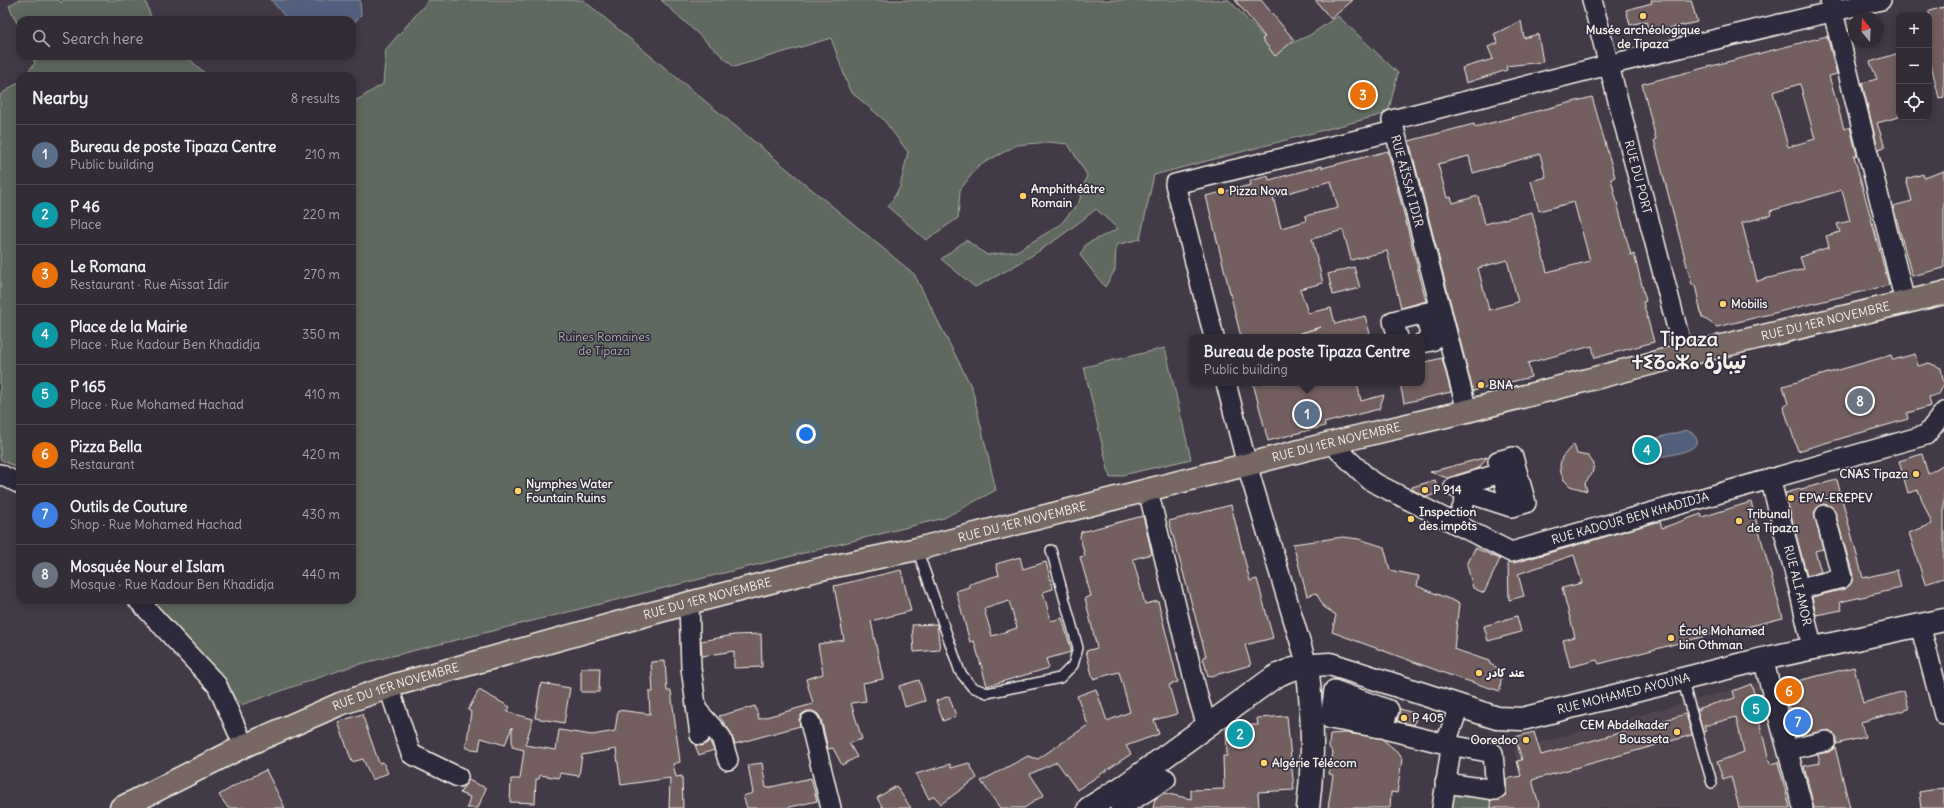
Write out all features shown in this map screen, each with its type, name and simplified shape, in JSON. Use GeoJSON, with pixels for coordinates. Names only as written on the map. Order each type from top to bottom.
{"type":"FeatureCollection","features":[{"type":"Feature","properties":{"kind":"main road","name":"RUE DU 1ER NOVEMBRE"},"geometry":{"type":"LineString","coordinates":[[121,808],[244,746],[340,704],[389,688],[689,603],[821,569],[917,549],[1331,443],[1467,411],[1684,355],[1944,292]]}},
{"type":"Feature","properties":{"kind":"main road","name":"RUE MOHAMED AYOUNA"},"geometry":{"type":"LineString","coordinates":[[1089,808],[1127,784],[1282,672],[1307,665],[1330,664],[1459,707],[1497,718],[1522,719],[1763,658],[1944,620]]}},
{"type":"Feature","properties":{"kind":"main road"},"geometry":{"type":"LineString","coordinates":[[1307,665],[1312,714],[1312,746],[1308,808]]}},
{"type":"Feature","properties":{"kind":"street","name":"RUE DU PORT"},"geometry":{"type":"LineString","coordinates":[[1592,0],[1684,355]]}},
{"type":"Feature","properties":{"kind":"street"},"geometry":{"type":"LineString","coordinates":[[1608,65],[1832,6],[1881,0]]}},
{"type":"Feature","properties":{"kind":"street"},"geometry":{"type":"LineString","coordinates":[[1832,6],[1905,302]]}},
{"type":"Feature","properties":{"kind":"street","name":"RUE AÏSSAT IDIR"},"geometry":{"type":"LineString","coordinates":[[1467,411],[1432,311],[1392,120],[1608,65]]}},
{"type":"Feature","properties":{"kind":"street"},"geometry":{"type":"LineString","coordinates":[[1213,334],[1175,184],[1394,131]]}},
{"type":"Feature","properties":{"kind":"street"},"geometry":{"type":"LineString","coordinates":[[1397,334],[1393,321],[1432,311],[1432,341],[1425,342]]}},
{"type":"Feature","properties":{"kind":"street"},"geometry":{"type":"LineString","coordinates":[[1227,386],[1247,465],[1307,665]]}},
{"type":"Feature","properties":{"kind":"street","name":"RUE KADOUR BEN KHADIDJA"},"geometry":{"type":"LineString","coordinates":[[1331,443],[1371,481],[1511,552],[1926,435],[1944,412]]}},
{"type":"Feature","properties":{"kind":"street"},"geometry":{"type":"LineString","coordinates":[[1456,524],[1470,487],[1501,473],[1498,461],[1513,457],[1526,503],[1511,507],[1470,487]]}},
{"type":"Feature","properties":{"kind":"street"},"geometry":{"type":"LineString","coordinates":[[0,474],[16,482]]}},
{"type":"Feature","properties":{"kind":"street","name":"RUE ALI AMOR"},"geometry":{"type":"LineString","coordinates":[[1770,478],[1799,589],[1812,647]]}},
{"type":"Feature","properties":{"kind":"street"},"geometry":{"type":"LineString","coordinates":[[1148,490],[1198,697],[1207,726]]}},
{"type":"Feature","properties":{"kind":"street"},"geometry":{"type":"LineString","coordinates":[[1799,589],[1842,578],[1825,515]]}},
{"type":"Feature","properties":{"kind":"street"},"geometry":{"type":"LineString","coordinates":[[689,603],[691,668],[700,735]]}},
{"type":"Feature","properties":{"kind":"street"},"geometry":{"type":"LineString","coordinates":[[142,604],[217,685],[244,746]]}},
{"type":"Feature","properties":{"kind":"street"},"geometry":{"type":"LineString","coordinates":[[1920,625],[1944,715]]}},
{"type":"Feature","properties":{"kind":"street"},"geometry":{"type":"LineString","coordinates":[[1763,658],[1803,808]]}},
{"type":"Feature","properties":{"kind":"street"},"geometry":{"type":"LineString","coordinates":[[389,688],[411,754],[458,777]]}},
{"type":"Feature","properties":{"kind":"street"},"geometry":{"type":"LineString","coordinates":[[1332,704],[1377,716],[1383,726],[1388,730],[1448,764],[1496,790],[1495,771],[1448,764]]}},
{"type":"Feature","properties":{"kind":"street"},"geometry":{"type":"LineString","coordinates":[[1442,808],[1448,764],[1448,737],[1459,707]]}},
{"type":"Feature","properties":{"kind":"street"},"geometry":{"type":"LineString","coordinates":[[697,710],[720,737],[728,760]]}},
{"type":"Feature","properties":{"kind":"street"},"geometry":{"type":"LineString","coordinates":[[810,722],[831,808]]}},
{"type":"Feature","properties":{"kind":"street"},"geometry":{"type":"LineString","coordinates":[[1788,750],[1826,741]]}},
{"type":"Feature","properties":{"kind":"street"},"geometry":{"type":"LineString","coordinates":[[1120,808],[1141,800],[1166,779]]}},
{"type":"Feature","properties":{"kind":"lane"},"geometry":{"type":"LineString","coordinates":[[917,549],[960,672],[972,687],[986,693],[1060,678],[1073,665],[1078,648],[1051,550]]}},
{"type":"Feature","properties":{"kind":"lane"},"geometry":{"type":"LineString","coordinates":[[1682,678],[1712,783]]}},
{"type":"Feature","properties":{"kind":"shaded area","name":"CEM Abdelkader Bousseta"},"geometry":{"type":"Polygon","coordinates":[[[1760,682],[1794,808],[1531,808],[1514,750],[1760,682]]]}},
{"type":"Feature","properties":{"kind":"green space"},"geometry":{"type":"Polygon","coordinates":[[[18,0],[59,0],[61,3],[63,0],[145,0],[151,16],[16,16],[16,21],[9,6],[18,0]]]}},
{"type":"Feature","properties":{"kind":"green space","name":"Ruines Romaines de Tipaza"},"geometry":{"type":"Polygon","coordinates":[[[429,0],[583,0],[914,274],[972,388],[996,490],[944,518],[352,666],[241,705],[154,604],[356,604],[356,101],[383,84],[386,49],[429,0]]]}},
{"type":"Feature","properties":{"kind":"green space"},"geometry":{"type":"Polygon","coordinates":[[[661,0],[1229,0],[1276,50],[1310,35],[1338,16],[1398,73],[1388,113],[1154,175],[1140,239],[1116,245],[1115,270],[1105,287],[1080,255],[1086,244],[1118,229],[1096,209],[1038,252],[975,287],[941,259],[966,240],[987,255],[1017,251],[1060,225],[1079,202],[1087,175],[1068,144],[1049,142],[1017,145],[978,166],[960,190],[958,218],[926,240],[888,207],[900,187],[908,152],[883,119],[850,91],[831,38],[734,67],[661,0]]]}},
{"type":"Feature","properties":{"kind":"green space"},"geometry":{"type":"Polygon","coordinates":[[[34,60],[190,60],[204,72],[27,72],[35,63],[34,60]]]}},
{"type":"Feature","properties":{"kind":"green space"},"geometry":{"type":"Polygon","coordinates":[[[16,84],[16,467],[0,459],[0,95],[16,84]]]}},
{"type":"Feature","properties":{"kind":"green space"},"geometry":{"type":"Polygon","coordinates":[[[1165,348],[1191,459],[1110,478],[1084,367],[1165,348]]]}},
{"type":"Feature","properties":{"kind":"green space"},"geometry":{"type":"Polygon","coordinates":[[[1452,791],[1499,796],[1498,808],[1449,808],[1452,791]]]}},
{"type":"Feature","properties":{"kind":"water"},"geometry":{"type":"Polygon","coordinates":[[[271,0],[360,0],[361,15],[356,21],[356,16],[285,16],[271,0]]]}},
{"type":"Feature","properties":{"kind":"water"},"geometry":{"type":"Polygon","coordinates":[[[1686,430],[1694,434],[1697,440],[1691,449],[1676,454],[1655,458],[1647,453],[1646,444],[1650,440],[1686,430]]]}},
{"type":"Feature","properties":{"kind":"building"},"geometry":{"type":"Polygon","coordinates":[[[1235,0],[1261,0],[1294,40],[1275,56],[1262,39],[1265,37],[1235,0]]]}},
{"type":"Feature","properties":{"kind":"building"},"geometry":{"type":"Polygon","coordinates":[[[1315,0],[1353,0],[1331,19],[1315,0]]]}},
{"type":"Feature","properties":{"kind":"building","name":"Musée archéologique de Tipaza"},"geometry":{"type":"Polygon","coordinates":[[[1651,0],[1691,0],[1697,22],[1649,33],[1646,21],[1630,25],[1626,10],[1652,3],[1651,0]]]}},
{"type":"Feature","properties":{"kind":"building"},"geometry":{"type":"Polygon","coordinates":[[[1944,7],[1944,97],[1939,98],[1932,69],[1932,12],[1929,11],[1944,7]]]}},
{"type":"Feature","properties":{"kind":"building"},"geometry":{"type":"Polygon","coordinates":[[[1521,21],[1524,38],[1538,34],[1543,62],[1506,66],[1507,70],[1466,83],[1462,68],[1493,59],[1488,47],[1498,43],[1494,34],[1521,21]]]}},
{"type":"Feature","properties":{"kind":"building"},"geometry":{"type":"Polygon","coordinates":[[[1827,36],[1837,74],[1829,76],[1844,129],[1850,127],[1857,155],[1854,156],[1889,285],[1717,327],[1702,317],[1695,285],[1692,285],[1654,140],[1656,139],[1642,84],[1827,36]],[[1800,84],[1773,92],[1788,147],[1815,139],[1800,84]],[[1842,190],[1770,211],[1771,215],[1742,223],[1757,281],[1804,269],[1800,257],[1829,247],[1826,236],[1840,232],[1837,224],[1850,221],[1842,190]]]}},
{"type":"Feature","properties":{"kind":"building"},"geometry":{"type":"Polygon","coordinates":[[[1896,54],[1896,118],[1877,123],[1885,147],[1878,149],[1862,83],[1877,79],[1870,62],[1896,54]]]}},
{"type":"Feature","properties":{"kind":"building"},"geometry":{"type":"Polygon","coordinates":[[[1592,97],[1615,177],[1611,179],[1631,255],[1634,254],[1646,301],[1643,302],[1654,342],[1595,358],[1592,346],[1528,363],[1531,377],[1473,391],[1409,141],[1474,124],[1475,127],[1592,97]],[[1540,154],[1473,173],[1469,156],[1438,164],[1447,198],[1451,197],[1453,203],[1478,196],[1485,224],[1532,212],[1547,272],[1590,261],[1574,202],[1539,211],[1531,181],[1546,177],[1540,154]],[[1507,260],[1478,268],[1489,310],[1518,302],[1507,260]]]}},
{"type":"Feature","properties":{"kind":"building"},"geometry":{"type":"Polygon","coordinates":[[[1388,151],[1426,301],[1401,308],[1387,251],[1351,260],[1343,230],[1312,239],[1323,283],[1300,289],[1308,313],[1331,308],[1335,324],[1365,316],[1370,334],[1302,334],[1321,327],[1297,334],[1240,334],[1206,196],[1251,185],[1250,181],[1268,176],[1269,180],[1322,166],[1322,168],[1388,151]],[[1331,181],[1273,197],[1281,228],[1306,221],[1305,216],[1338,208],[1331,181]]]}},
{"type":"Feature","properties":{"kind":"building"},"geometry":{"type":"Polygon","coordinates":[[[1944,171],[1944,268],[1912,276],[1893,206],[1912,201],[1906,179],[1923,174],[1924,178],[1944,171]]]}},
{"type":"Feature","properties":{"kind":"building"},"geometry":{"type":"Polygon","coordinates":[[[1354,267],[1360,288],[1333,295],[1328,274],[1354,267]]]}},
{"type":"Feature","properties":{"kind":"building"},"geometry":{"type":"Polygon","coordinates":[[[1915,354],[1918,366],[1929,363],[1941,368],[1944,384],[1939,394],[1929,397],[1931,406],[1907,413],[1908,419],[1798,451],[1783,406],[1788,404],[1783,386],[1891,355],[1893,360],[1915,354]]]}},
{"type":"Feature","properties":{"kind":"building"},"geometry":{"type":"Polygon","coordinates":[[[1442,358],[1451,392],[1404,403],[1401,386],[1425,386],[1425,362],[1442,358]]]}},
{"type":"Feature","properties":{"kind":"building"},"geometry":{"type":"Polygon","coordinates":[[[1254,386],[1358,386],[1361,401],[1384,395],[1379,409],[1324,423],[1325,426],[1268,441],[1254,386]]]}},
{"type":"Feature","properties":{"kind":"building"},"geometry":{"type":"Polygon","coordinates":[[[1574,444],[1577,454],[1588,456],[1594,464],[1592,474],[1585,483],[1587,491],[1570,486],[1564,480],[1561,473],[1560,465],[1562,457],[1574,444]]]}},
{"type":"Feature","properties":{"kind":"building"},"geometry":{"type":"Polygon","coordinates":[[[1922,454],[1928,474],[1944,464],[1944,578],[1925,584],[1909,533],[1932,524],[1918,490],[1908,493],[1899,461],[1922,454]]]}},
{"type":"Feature","properties":{"kind":"building"},"geometry":{"type":"Polygon","coordinates":[[[1487,457],[1479,468],[1447,478],[1430,472],[1487,457]]]}},
{"type":"Feature","properties":{"kind":"building","name":"P 914"},"geometry":{"type":"Polygon","coordinates":[[[1435,480],[1438,493],[1427,497],[1413,490],[1412,487],[1435,480]]]}},
{"type":"Feature","properties":{"kind":"building"},"geometry":{"type":"Polygon","coordinates":[[[1837,480],[1863,578],[1897,570],[1901,588],[1840,602],[1842,610],[1816,615],[1812,597],[1845,589],[1852,581],[1853,575],[1835,512],[1828,505],[1823,504],[1817,508],[1814,513],[1823,549],[1815,551],[1821,572],[1807,576],[1785,493],[1837,480]]]}},
{"type":"Feature","properties":{"kind":"building"},"geometry":{"type":"Polygon","coordinates":[[[1751,502],[1783,618],[1713,634],[1599,664],[1597,660],[1570,667],[1563,640],[1575,637],[1562,588],[1582,583],[1574,555],[1518,574],[1524,596],[1509,600],[1508,562],[1514,563],[1660,521],[1662,528],[1701,514],[1702,517],[1751,502]]]}},
{"type":"Feature","properties":{"kind":"building"},"geometry":{"type":"Polygon","coordinates":[[[1231,505],[1250,581],[1257,579],[1273,638],[1245,645],[1251,665],[1208,677],[1203,657],[1206,656],[1169,521],[1231,505]]]}},
{"type":"Feature","properties":{"kind":"building"},"geometry":{"type":"Polygon","coordinates":[[[1143,516],[1152,554],[1133,559],[1145,604],[1158,601],[1178,682],[1169,685],[1177,714],[1154,720],[1159,734],[1126,746],[1131,754],[1077,790],[1057,762],[1030,774],[1044,795],[1024,808],[1000,808],[981,781],[1028,756],[1038,759],[1088,725],[1077,696],[1096,689],[1107,721],[1130,712],[1119,672],[1093,679],[1086,651],[1097,648],[1085,598],[1091,596],[1080,557],[1085,556],[1080,537],[1081,532],[1143,516]]]}},
{"type":"Feature","properties":{"kind":"building"},"geometry":{"type":"Polygon","coordinates":[[[1343,537],[1359,539],[1384,547],[1390,570],[1419,576],[1417,586],[1459,603],[1454,649],[1489,661],[1490,664],[1498,668],[1501,678],[1500,691],[1455,677],[1332,632],[1336,615],[1324,607],[1316,593],[1307,596],[1293,544],[1343,537]]]}},
{"type":"Feature","properties":{"kind":"building"},"geometry":{"type":"Polygon","coordinates":[[[1475,548],[1500,559],[1484,593],[1473,588],[1467,565],[1475,548]]]}},
{"type":"Feature","properties":{"kind":"building"},"geometry":{"type":"Polygon","coordinates":[[[1020,557],[1023,569],[1046,562],[1053,589],[1043,592],[1051,621],[1062,618],[1071,652],[1046,659],[1049,668],[987,686],[974,641],[970,642],[956,591],[969,587],[969,584],[999,575],[996,564],[1020,557]],[[1009,601],[984,609],[992,636],[1017,628],[1009,601]]]}},
{"type":"Feature","properties":{"kind":"building"},"geometry":{"type":"Polygon","coordinates":[[[901,570],[911,611],[871,621],[883,679],[863,683],[866,701],[851,703],[862,739],[849,743],[857,757],[842,765],[833,748],[828,749],[821,719],[818,714],[813,711],[807,711],[802,714],[799,719],[800,726],[735,744],[729,730],[719,716],[755,706],[759,719],[813,704],[806,679],[823,674],[818,644],[844,640],[834,586],[901,570]]]}},
{"type":"Feature","properties":{"kind":"building"},"geometry":{"type":"Polygon","coordinates":[[[1517,616],[1521,632],[1488,641],[1484,626],[1517,616]]]}},
{"type":"Feature","properties":{"kind":"building"},"geometry":{"type":"Polygon","coordinates":[[[937,624],[940,650],[914,652],[912,625],[937,624]]]}},
{"type":"Feature","properties":{"kind":"building"},"geometry":{"type":"Polygon","coordinates":[[[761,634],[762,667],[734,668],[734,651],[702,656],[701,641],[734,635],[761,634]]]}},
{"type":"Feature","properties":{"kind":"building"},"geometry":{"type":"Polygon","coordinates":[[[665,661],[667,691],[671,691],[680,762],[673,764],[676,777],[682,776],[683,808],[669,808],[670,778],[621,785],[616,749],[582,755],[579,776],[560,773],[559,778],[540,775],[539,779],[536,779],[535,803],[510,802],[511,779],[520,779],[524,750],[512,747],[512,727],[505,745],[481,738],[479,750],[466,748],[471,712],[468,710],[479,690],[510,707],[507,712],[533,719],[525,745],[556,750],[559,730],[592,735],[615,731],[618,710],[650,714],[649,692],[653,692],[651,662],[665,661]]]}},
{"type":"Feature","properties":{"kind":"building"},"geometry":{"type":"Polygon","coordinates":[[[1854,667],[1863,703],[1904,691],[1909,709],[1861,722],[1865,737],[1836,744],[1837,739],[1829,730],[1798,736],[1790,707],[1788,708],[1784,693],[1787,692],[1785,684],[1854,667]]]}},
{"type":"Feature","properties":{"kind":"building"},"geometry":{"type":"Polygon","coordinates":[[[581,668],[600,668],[599,692],[581,692],[581,668]]]}},
{"type":"Feature","properties":{"kind":"building"},"geometry":{"type":"Polygon","coordinates":[[[919,680],[925,701],[905,707],[899,686],[919,680]]]}},
{"type":"Feature","properties":{"kind":"building"},"geometry":{"type":"Polygon","coordinates":[[[541,683],[570,688],[564,723],[535,718],[541,683]]]}},
{"type":"Feature","properties":{"kind":"building"},"geometry":{"type":"Polygon","coordinates":[[[1751,684],[1757,701],[1762,699],[1766,714],[1758,717],[1770,764],[1778,762],[1790,808],[1739,808],[1731,776],[1723,779],[1717,762],[1744,752],[1736,717],[1704,726],[1706,731],[1703,732],[1697,710],[1700,710],[1699,708],[1735,698],[1733,691],[1751,684]]]}},
{"type":"Feature","properties":{"kind":"building"},"geometry":{"type":"Polygon","coordinates":[[[949,696],[956,716],[943,721],[936,701],[949,696]]]}},
{"type":"Feature","properties":{"kind":"building"},"geometry":{"type":"Polygon","coordinates":[[[1400,709],[1417,714],[1414,725],[1397,721],[1400,709]]]}},
{"type":"Feature","properties":{"kind":"building"},"geometry":{"type":"Polygon","coordinates":[[[362,714],[379,763],[383,762],[388,773],[372,780],[363,759],[352,762],[338,722],[362,714]]]}},
{"type":"Feature","properties":{"kind":"building"},"geometry":{"type":"Polygon","coordinates":[[[1686,714],[1692,735],[1532,780],[1540,808],[1491,808],[1490,800],[1500,800],[1506,795],[1506,779],[1521,776],[1517,761],[1522,760],[1515,737],[1534,732],[1541,755],[1686,714]]]}},
{"type":"Feature","properties":{"kind":"building"},"geometry":{"type":"Polygon","coordinates":[[[1287,716],[1294,790],[1258,792],[1259,808],[1153,808],[1155,799],[1164,793],[1191,799],[1191,790],[1224,789],[1223,756],[1227,756],[1226,728],[1229,725],[1258,725],[1257,718],[1287,716]]]}},
{"type":"Feature","properties":{"kind":"building"},"geometry":{"type":"Polygon","coordinates":[[[1346,733],[1381,738],[1400,754],[1402,759],[1397,793],[1391,792],[1390,808],[1328,808],[1333,775],[1329,774],[1333,753],[1329,747],[1330,734],[1346,733]]]}},
{"type":"Feature","properties":{"kind":"building"},"geometry":{"type":"Polygon","coordinates":[[[709,740],[714,750],[699,755],[695,745],[702,746],[709,740]]]}},
{"type":"Feature","properties":{"kind":"building"},"geometry":{"type":"Polygon","coordinates":[[[1835,747],[1850,808],[1814,808],[1804,766],[1820,763],[1818,754],[1829,752],[1835,747]]]}},
{"type":"Feature","properties":{"kind":"building"},"geometry":{"type":"Polygon","coordinates":[[[762,763],[766,788],[811,778],[817,801],[786,808],[747,808],[743,796],[753,793],[748,765],[762,763]]]}},
{"type":"Feature","properties":{"kind":"building"},"geometry":{"type":"Polygon","coordinates":[[[969,763],[977,778],[941,804],[934,796],[929,799],[916,774],[950,764],[951,768],[969,763]]]}},
{"type":"Feature","properties":{"kind":"building"},"geometry":{"type":"Polygon","coordinates":[[[266,770],[285,808],[228,808],[219,795],[239,783],[266,770]]]}},
{"type":"Feature","properties":{"kind":"building"},"geometry":{"type":"Polygon","coordinates":[[[468,780],[486,788],[478,808],[467,808],[470,797],[460,793],[468,780]]]}},
{"type":"Feature","properties":{"kind":"building"},"geometry":{"type":"Polygon","coordinates":[[[896,786],[911,808],[883,808],[877,798],[896,786]]]}},
{"type":"Feature","properties":{"kind":"building"},"geometry":{"type":"Polygon","coordinates":[[[1944,788],[1944,808],[1921,808],[1919,792],[1944,788]]]}},
{"type":"Feature","properties":{"kind":"place","name":"Musée archéologique de Tipaza"},"geometry":{"type":"Point","coordinates":[1643,16]}},
{"type":"Feature","properties":{"kind":"place","name":"Le Romana"},"geometry":{"type":"Point","coordinates":[1363,95]}},
{"type":"Feature","properties":{"kind":"place","name":"Pizza Nova"},"geometry":{"type":"Point","coordinates":[1221,191]}},
{"type":"Feature","properties":{"kind":"place","name":"Amphithéâtre Romain"},"geometry":{"type":"Point","coordinates":[1023,196]}},
{"type":"Feature","properties":{"kind":"place","name":"Mobilis"},"geometry":{"type":"Point","coordinates":[1723,304]}},
{"type":"Feature","properties":{"kind":"place","name":"BNA"},"geometry":{"type":"Point","coordinates":[1481,385]}},
{"type":"Feature","properties":{"kind":"place","name":"Mosquée Nour el Islam"},"geometry":{"type":"Point","coordinates":[1860,401]}},
{"type":"Feature","properties":{"kind":"place","name":"Bureau de poste Tipaza Centre"},"geometry":{"type":"Point","coordinates":[1307,414]}},
{"type":"Feature","properties":{"kind":"place","name":"Place de la Mairie"},"geometry":{"type":"Point","coordinates":[1647,450]}},
{"type":"Feature","properties":{"kind":"place","name":"CNAS Tipaza"},"geometry":{"type":"Point","coordinates":[1916,474]}},
{"type":"Feature","properties":{"kind":"place","name":"P 914"},"geometry":{"type":"Point","coordinates":[1425,490]}},
{"type":"Feature","properties":{"kind":"place","name":"Nymphes Water Fountain Ruins"},"geometry":{"type":"Point","coordinates":[518,491]}},
{"type":"Feature","properties":{"kind":"place","name":"EPW-EREPEV"},"geometry":{"type":"Point","coordinates":[1791,498]}},
{"type":"Feature","properties":{"kind":"place","name":"Inspection des impôts"},"geometry":{"type":"Point","coordinates":[1411,519]}},
{"type":"Feature","properties":{"kind":"place","name":"Tribunal de Tipaza"},"geometry":{"type":"Point","coordinates":[1739,521]}},
{"type":"Feature","properties":{"kind":"place","name":"École Mohamed bin Othman"},"geometry":{"type":"Point","coordinates":[1671,638]}},
{"type":"Feature","properties":{"kind":"place","name":"عند كادر"},"geometry":{"type":"Point","coordinates":[1479,673]}},
{"type":"Feature","properties":{"kind":"place","name":"Pizza Bella"},"geometry":{"type":"Point","coordinates":[1789,691]}},
{"type":"Feature","properties":{"kind":"place","name":"P 165"},"geometry":{"type":"Point","coordinates":[1756,709]}},
{"type":"Feature","properties":{"kind":"place","name":"P 405"},"geometry":{"type":"Point","coordinates":[1404,718]}},
{"type":"Feature","properties":{"kind":"place","name":"Outils de Couture"},"geometry":{"type":"Point","coordinates":[1798,722]}},
{"type":"Feature","properties":{"kind":"place","name":"CEM Abdelkader Bousseta"},"geometry":{"type":"Point","coordinates":[1677,732]}},
{"type":"Feature","properties":{"kind":"place","name":"P 46"},"geometry":{"type":"Point","coordinates":[1240,734]}},
{"type":"Feature","properties":{"kind":"place","name":"Ooredoo"},"geometry":{"type":"Point","coordinates":[1526,740]}},
{"type":"Feature","properties":{"kind":"place","name":"Algérie Télécom"},"geometry":{"type":"Point","coordinates":[1264,763]}},
{"type":"Feature","properties":{"kind":"district","name":"Tipaza ⵜⵉⵒⴰⵣⴰ تيبازة"},"geometry":{"type":"Point","coordinates":[1689,350]}}]}
